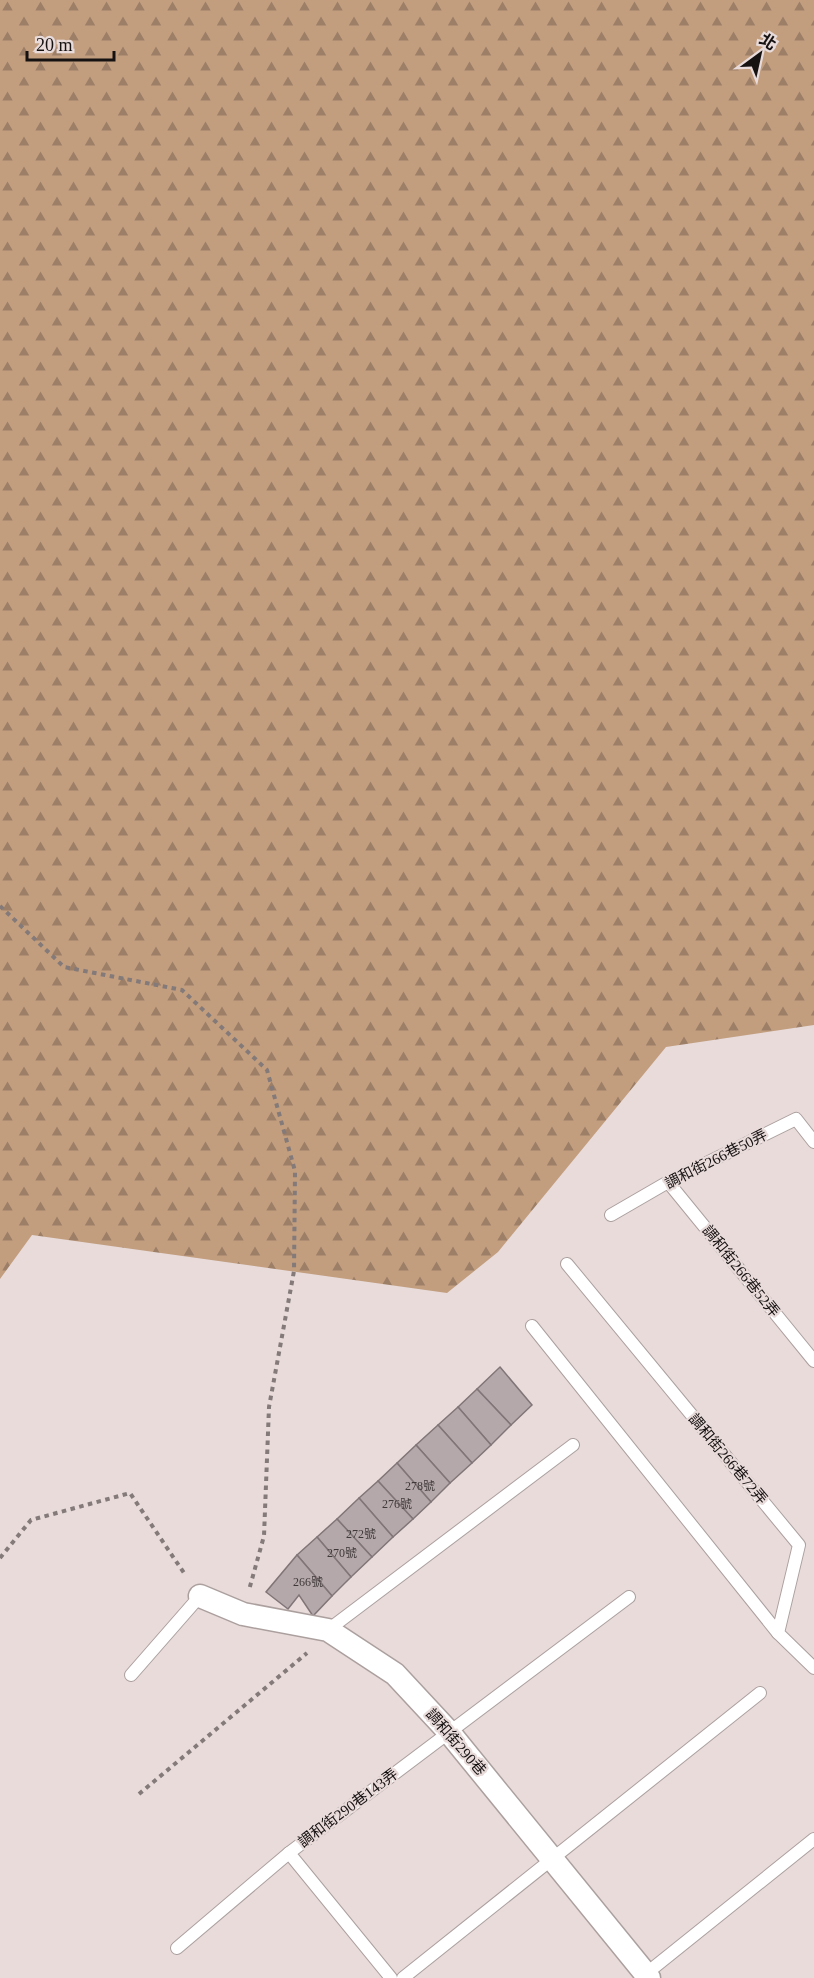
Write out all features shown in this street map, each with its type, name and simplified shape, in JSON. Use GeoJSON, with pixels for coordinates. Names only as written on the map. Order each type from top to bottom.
{"type":"FeatureCollection","features":[{"type":"Feature","properties":{"kind":"street","name":"調和街290巷"},"geometry":{"type":"LineString","coordinates":[[200,1596],[243,1614],[328,1630],[395,1674],[448,1731],[552,1857],[645,1977]]}},
{"type":"Feature","properties":{"kind":"lane","name":"調和街266巷50弄"},"geometry":{"type":"LineString","coordinates":[[612,1215],[668,1182],[796,1119],[814,1142]]}},
{"type":"Feature","properties":{"kind":"lane","name":"調和街266巷52弄"},"geometry":{"type":"LineString","coordinates":[[668,1182],[814,1361]]}},
{"type":"Feature","properties":{"kind":"lane","name":"調和街266巷72弄"},"geometry":{"type":"LineString","coordinates":[[567,1263],[799,1545],[778,1633]]}},
{"type":"Feature","properties":{"kind":"lane"},"geometry":{"type":"LineString","coordinates":[[532,1326],[778,1633],[814,1668]]}},
{"type":"Feature","properties":{"kind":"lane"},"geometry":{"type":"LineString","coordinates":[[328,1630],[573,1445]]}},
{"type":"Feature","properties":{"kind":"lane"},"geometry":{"type":"LineString","coordinates":[[131,1675],[200,1596]]}},
{"type":"Feature","properties":{"kind":"lane","name":"調和街290巷143弄"},"geometry":{"type":"LineString","coordinates":[[391,1978],[289,1853],[448,1731],[629,1597]]}},
{"type":"Feature","properties":{"kind":"lane"},"geometry":{"type":"LineString","coordinates":[[403,1978],[760,1693]]}},
{"type":"Feature","properties":{"kind":"lane"},"geometry":{"type":"LineString","coordinates":[[645,1977],[814,1839]]}},
{"type":"Feature","properties":{"kind":"lane"},"geometry":{"type":"LineString","coordinates":[[177,1948],[289,1853]]}},
{"type":"Feature","properties":{"kind":"path"},"geometry":{"type":"LineString","coordinates":[[0,906],[64,967],[182,990],[267,1070],[295,1171],[294,1271],[269,1407],[264,1536],[243,1614]]}},
{"type":"Feature","properties":{"kind":"path"},"geometry":{"type":"LineString","coordinates":[[0,1558],[31,1520],[130,1493],[200,1596]]}},
{"type":"Feature","properties":{"kind":"path"},"geometry":{"type":"LineString","coordinates":[[139,1794],[307,1654],[328,1630]]}},
{"type":"Feature","properties":{"kind":"green space"},"geometry":{"type":"Polygon","coordinates":[[[0,0],[814,0],[814,1025],[666,1047],[498,1252],[447,1293],[32,1235],[0,1279],[0,0]]]}},
{"type":"Feature","properties":{"kind":"building"},"geometry":{"type":"Polygon","coordinates":[[[500,1367],[532,1405],[511,1425],[477,1389],[500,1367]]]}},
{"type":"Feature","properties":{"kind":"building"},"geometry":{"type":"Polygon","coordinates":[[[477,1389],[511,1425],[491,1445],[458,1407],[477,1389]]]}},
{"type":"Feature","properties":{"kind":"building"},"geometry":{"type":"Polygon","coordinates":[[[458,1407],[491,1445],[472,1463],[438,1425],[458,1407]]]}},
{"type":"Feature","properties":{"kind":"building"},"geometry":{"type":"Polygon","coordinates":[[[438,1425],[472,1463],[450,1483],[416,1445],[438,1425]]]}},
{"type":"Feature","properties":{"kind":"building"},"geometry":{"type":"Polygon","coordinates":[[[416,1445],[450,1483],[431,1502],[397,1463],[416,1445]]]}},
{"type":"Feature","properties":{"kind":"building"},"geometry":{"type":"Polygon","coordinates":[[[397,1463],[431,1502],[413,1519],[378,1481],[397,1463]]]}},
{"type":"Feature","properties":{"kind":"building"},"geometry":{"type":"Polygon","coordinates":[[[378,1481],[413,1519],[393,1537],[359,1498],[378,1481]]]}},
{"type":"Feature","properties":{"kind":"building"},"geometry":{"type":"Polygon","coordinates":[[[359,1498],[393,1537],[372,1557],[337,1519],[359,1498]]]}},
{"type":"Feature","properties":{"kind":"building"},"geometry":{"type":"Polygon","coordinates":[[[337,1519],[372,1557],[351,1577],[317,1537],[337,1519]]]}},
{"type":"Feature","properties":{"kind":"building"},"geometry":{"type":"Polygon","coordinates":[[[317,1537],[351,1577],[332,1596],[297,1555],[317,1537]]]}},
{"type":"Feature","properties":{"kind":"building"},"geometry":{"type":"Polygon","coordinates":[[[297,1555],[332,1596],[313,1616],[299,1595],[288,1609],[266,1592],[297,1555]]]}}]}
